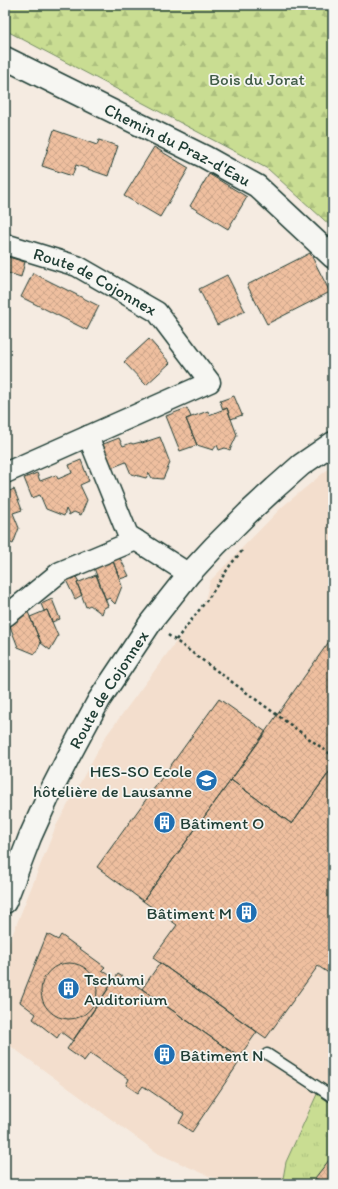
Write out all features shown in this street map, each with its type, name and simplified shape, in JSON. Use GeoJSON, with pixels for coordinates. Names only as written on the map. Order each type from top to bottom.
{"type":"FeatureCollection","features":[{"type":"Feature","properties":{"kind":"street","name":"Chemin du Praz-d'Eau"},"geometry":{"type":"LineString","coordinates":[[5,58],[206,157],[257,186],[333,257]]}},
{"type":"Feature","properties":{"kind":"street","name":"Route de Cojonnex"},"geometry":{"type":"LineString","coordinates":[[5,244],[77,266],[157,312],[210,382],[5,473]]}},
{"type":"Feature","properties":{"kind":"street"},"geometry":{"type":"LineString","coordinates":[[88,436],[128,535],[189,574]]}},
{"type":"Feature","properties":{"kind":"street","name":"Route de Cojonnex"},"geometry":{"type":"LineString","coordinates":[[5,902],[30,837],[49,795],[99,700],[151,622],[189,574],[215,546],[301,465],[333,443]]}},
{"type":"Feature","properties":{"kind":"street"},"geometry":{"type":"LineString","coordinates":[[6,616],[60,572],[136,540]]}},
{"type":"Feature","properties":{"kind":"lane"},"geometry":{"type":"LineString","coordinates":[[267,1054],[333,1097]]}},
{"type":"Feature","properties":{"kind":"path"},"geometry":{"type":"LineString","coordinates":[[176,640],[210,596],[230,564],[244,549]]}},
{"type":"Feature","properties":{"kind":"path"},"geometry":{"type":"LineString","coordinates":[[167,634],[333,756]]}},
{"type":"Feature","properties":{"kind":"shaded area","name":"HES-SO Ecole hôtelière de Lausanne"},"geometry":{"type":"Polygon","coordinates":[[[333,465],[333,1184],[231,1184],[159,1154],[5,1042],[5,953],[56,826],[106,736],[204,604],[210,581],[282,507],[333,465]]]}},
{"type":"Feature","properties":{"kind":"green space","name":"Bois du Jorat"},"geometry":{"type":"Polygon","coordinates":[[[5,5],[333,5],[333,228],[268,169],[5,30],[5,5]]]}},
{"type":"Feature","properties":{"kind":"green space"},"geometry":{"type":"Polygon","coordinates":[[[318,1092],[333,1101],[333,1184],[282,1184],[286,1162],[318,1092]]]}},
{"type":"Feature","properties":{"kind":"building"},"geometry":{"type":"Polygon","coordinates":[[[54,130],[97,145],[99,140],[118,146],[108,176],[76,165],[72,176],[42,166],[54,130]]]}},
{"type":"Feature","properties":{"kind":"building"},"geometry":{"type":"Polygon","coordinates":[[[154,147],[189,168],[160,217],[124,196],[154,147]]]}},
{"type":"Feature","properties":{"kind":"building"},"geometry":{"type":"Polygon","coordinates":[[[209,174],[247,197],[228,229],[190,206],[209,174]]]}},
{"type":"Feature","properties":{"kind":"building"},"geometry":{"type":"Polygon","coordinates":[[[310,253],[330,292],[267,324],[247,285],[310,253]]]}},
{"type":"Feature","properties":{"kind":"building"},"geometry":{"type":"Polygon","coordinates":[[[5,256],[25,262],[21,277],[5,272],[5,256]]]}},
{"type":"Feature","properties":{"kind":"building"},"geometry":{"type":"Polygon","coordinates":[[[33,273],[99,306],[87,330],[21,297],[33,273]]]}},
{"type":"Feature","properties":{"kind":"building"},"geometry":{"type":"Polygon","coordinates":[[[227,275],[245,311],[217,325],[199,289],[227,275]]]}},
{"type":"Feature","properties":{"kind":"building"},"geometry":{"type":"Polygon","coordinates":[[[149,339],[170,363],[146,385],[124,362],[149,339]]]}},
{"type":"Feature","properties":{"kind":"building"},"geometry":{"type":"Polygon","coordinates":[[[234,396],[242,415],[231,419],[227,408],[223,410],[220,401],[234,396]]]}},
{"type":"Feature","properties":{"kind":"building"},"geometry":{"type":"Polygon","coordinates":[[[187,408],[191,417],[186,419],[197,445],[180,451],[166,416],[187,408]]]}},
{"type":"Feature","properties":{"kind":"building"},"geometry":{"type":"Polygon","coordinates":[[[227,408],[237,435],[230,450],[225,448],[219,450],[217,445],[213,450],[197,445],[186,419],[208,411],[209,415],[227,408]]]}},
{"type":"Feature","properties":{"kind":"building"},"geometry":{"type":"Polygon","coordinates":[[[160,437],[170,463],[163,479],[152,478],[149,473],[146,478],[131,474],[126,462],[111,468],[101,445],[119,438],[123,446],[131,443],[142,443],[160,437]]]}},
{"type":"Feature","properties":{"kind":"building"},"geometry":{"type":"Polygon","coordinates":[[[81,460],[89,481],[80,485],[87,500],[81,515],[74,512],[69,515],[66,509],[64,516],[46,509],[40,495],[32,498],[24,478],[37,473],[40,481],[56,475],[58,479],[72,473],[69,465],[81,460]]]}},
{"type":"Feature","properties":{"kind":"building"},"geometry":{"type":"Polygon","coordinates":[[[14,489],[22,510],[13,513],[19,528],[13,544],[7,541],[5,542],[5,493],[14,489]]]}},
{"type":"Feature","properties":{"kind":"building"},"geometry":{"type":"Polygon","coordinates":[[[119,556],[129,576],[120,579],[113,561],[110,559],[119,556]]]}},
{"type":"Feature","properties":{"kind":"building"},"geometry":{"type":"Polygon","coordinates":[[[113,561],[122,586],[115,604],[109,598],[106,600],[94,568],[113,561]]]}},
{"type":"Feature","properties":{"kind":"building"},"geometry":{"type":"Polygon","coordinates":[[[75,575],[79,582],[77,583],[82,595],[75,599],[66,580],[75,575]]]}},
{"type":"Feature","properties":{"kind":"building"},"geometry":{"type":"Polygon","coordinates":[[[96,575],[108,606],[104,608],[102,614],[90,605],[86,607],[77,583],[96,575]]]}},
{"type":"Feature","properties":{"kind":"building"},"geometry":{"type":"Polygon","coordinates":[[[52,599],[60,619],[52,622],[47,610],[44,611],[41,604],[52,599]]]}},
{"type":"Feature","properties":{"kind":"building"},"geometry":{"type":"Polygon","coordinates":[[[47,610],[58,636],[50,650],[41,643],[30,617],[47,610]]]}},
{"type":"Feature","properties":{"kind":"building"},"geometry":{"type":"Polygon","coordinates":[[[28,612],[41,643],[35,654],[18,647],[8,621],[28,612]]]}},
{"type":"Feature","properties":{"kind":"building"},"geometry":{"type":"Polygon","coordinates":[[[333,636],[333,767],[292,824],[231,780],[333,636]]]}},
{"type":"Feature","properties":{"kind":"building","name":"Bâtiment O"},"geometry":{"type":"Polygon","coordinates":[[[219,699],[266,732],[143,901],[97,867],[219,699]]]}},
{"type":"Feature","properties":{"kind":"building","name":"Bâtiment M"},"geometry":{"type":"Polygon","coordinates":[[[330,771],[333,774],[333,976],[318,966],[266,1038],[153,958],[177,925],[143,901],[231,780],[292,824],[330,771]]]}},
{"type":"Feature","properties":{"kind":"building"},"geometry":{"type":"Polygon","coordinates":[[[47,934],[58,940],[61,935],[105,967],[102,970],[115,979],[73,1041],[61,1032],[57,1038],[33,1019],[36,1014],[20,1002],[47,934]]]}},
{"type":"Feature","properties":{"kind":"building","name":"Tschumi Auditorium"},"geometry":{"type":"Polygon","coordinates":[[[69,963],[80,965],[89,971],[95,980],[97,991],[95,1002],[89,1011],[80,1017],[69,1019],[58,1017],[49,1011],[43,1002],[41,991],[43,980],[49,971],[58,965],[69,963]]]}},
{"type":"Feature","properties":{"kind":"building"},"geometry":{"type":"Polygon","coordinates":[[[160,963],[257,1032],[239,1057],[142,989],[160,963]]]}},
{"type":"Feature","properties":{"kind":"building","name":"Bâtiment N"},"geometry":{"type":"Polygon","coordinates":[[[118,974],[242,1058],[192,1132],[179,1123],[184,1114],[143,1086],[138,1093],[126,1085],[129,1079],[90,1053],[84,1061],[67,1049],[118,974]]]}},
{"type":"Feature","properties":{"kind":"building"},"geometry":{"type":"Polygon","coordinates":[[[333,1155],[333,1184],[324,1184],[315,1178],[333,1155]]]}},
{"type":"Feature","properties":{"kind":"place","name":"HES-SO Ecole hôtelière de Lausanne"},"geometry":{"type":"Point","coordinates":[207,781]}},
{"type":"Feature","properties":{"kind":"place","name":"Bâtiment O"},"geometry":{"type":"Point","coordinates":[164,823]}},
{"type":"Feature","properties":{"kind":"place","name":"Bâtiment M"},"geometry":{"type":"Point","coordinates":[247,913]}},
{"type":"Feature","properties":{"kind":"place","name":"Tschumi Auditorium"},"geometry":{"type":"Point","coordinates":[69,989]}},
{"type":"Feature","properties":{"kind":"place","name":"Bâtiment N"},"geometry":{"type":"Point","coordinates":[165,1055]}}]}
